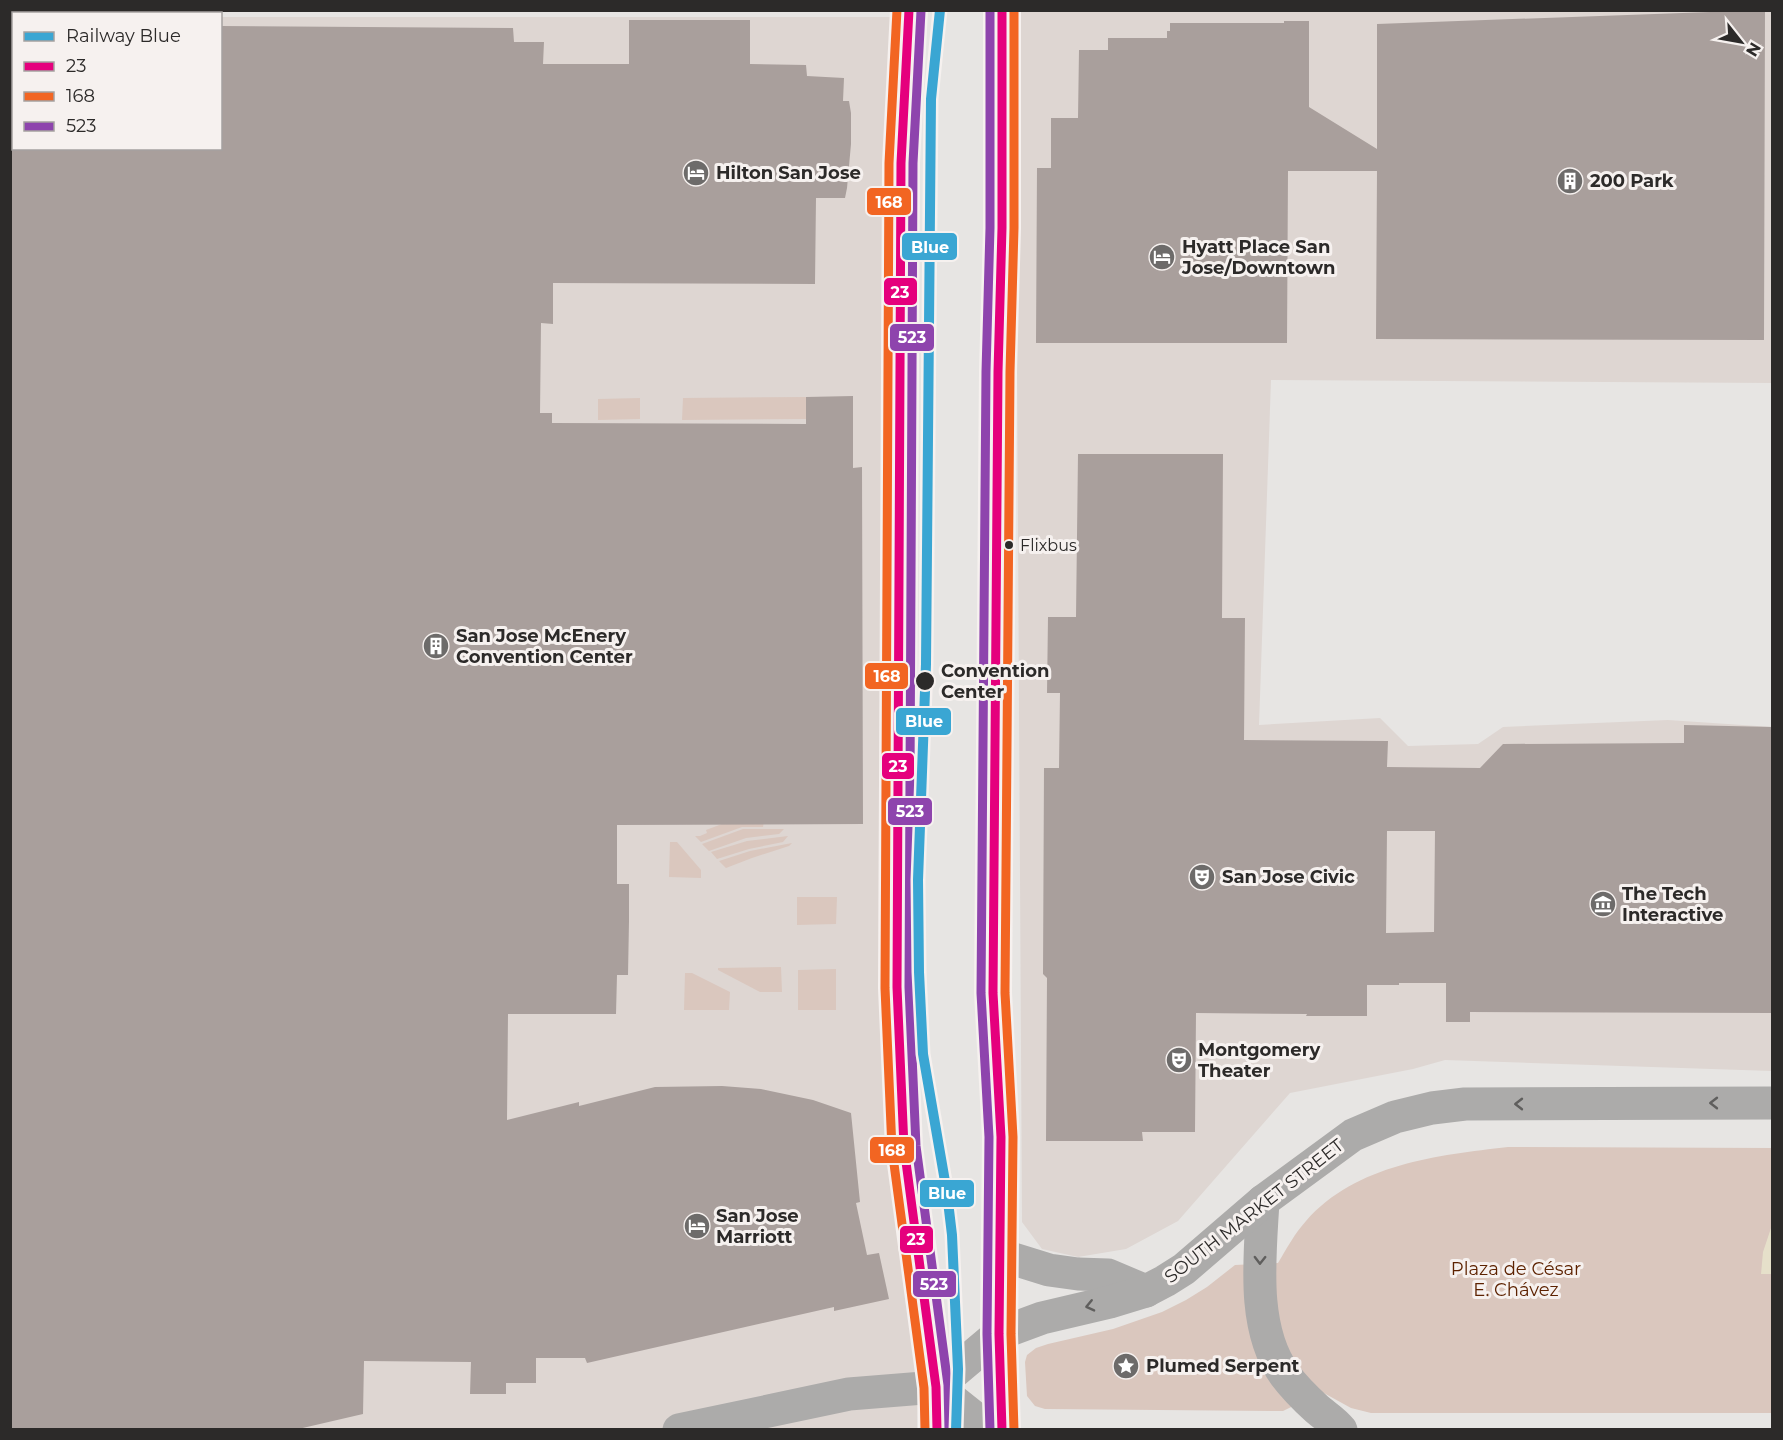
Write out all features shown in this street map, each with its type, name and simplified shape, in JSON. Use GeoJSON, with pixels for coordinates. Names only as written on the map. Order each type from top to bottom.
{"type":"FeatureCollection","features":[{"type":"Feature","properties":{"kind":"main road"},"geometry":{"type":"LineString","coordinates":[[909,10],[901,175],[897,987],[904,1147],[936,1387]]}},
{"type":"Feature","properties":{"kind":"main road"},"geometry":{"type":"LineString","coordinates":[[1002,10],[1002,228],[998,394],[993,993],[1001,1137],[999,1334],[1002,1430]]}},
{"type":"Feature","properties":{"kind":"main road","name":"SOUTH MARKET STREET"},"geometry":{"type":"LineString","coordinates":[[936,1387],[999,1334],[1042,1318],[1146,1291],[1184,1269],[1263,1202],[1353,1135],[1395,1117],[1432,1108],[1466,1104],[1773,1103]]}},
{"type":"Feature","properties":{"kind":"main road"},"geometry":{"type":"LineString","coordinates":[[1263,1202],[1258,1259],[1266,1334],[1285,1375],[1318,1410],[1341,1430]]}},
{"type":"Feature","properties":{"kind":"main road"},"geometry":{"type":"LineString","coordinates":[[1001,1255],[1049,1270],[1108,1275],[1146,1291]]}},
{"type":"Feature","properties":{"kind":"main road"},"geometry":{"type":"LineString","coordinates":[[679,1430],[849,1394],[936,1387],[990,1430]]}},
{"type":"Feature","properties":{"kind":"street"},"geometry":{"type":"LineString","coordinates":[[936,1387],[937,1430]]}},
{"type":"Feature","properties":{"kind":"shaded area"},"geometry":{"type":"Polygon","coordinates":[[[1015,11],[1772,11],[1772,383],[1271,380],[1259,725],[1380,718],[1408,746],[1478,744],[1503,727],[1668,720],[1772,727],[1772,1071],[1445,1060],[1413,1069],[1290,1093],[1178,1221],[1126,1249],[1078,1257],[1042,1249],[1022,1222],[1015,11]]]}},
{"type":"Feature","properties":{"kind":"shaded area","name":"San Jose McEnery Convention Center"},"geometry":{"type":"Polygon","coordinates":[[[11,17],[12,150],[222,150],[222,17],[893,17],[919,1359],[917,1429],[11,1430],[11,17]]]}},
{"type":"Feature","properties":{"kind":"green space"},"geometry":{"type":"Polygon","coordinates":[[[806,397],[806,419],[682,420],[683,398],[806,397]]]}},
{"type":"Feature","properties":{"kind":"green space"},"geometry":{"type":"Polygon","coordinates":[[[640,398],[640,419],[598,420],[598,399],[640,398]]]}},
{"type":"Feature","properties":{"kind":"green space"},"geometry":{"type":"Polygon","coordinates":[[[730,821],[764,821],[763,827],[742,827],[701,842],[695,836],[707,833],[706,830],[730,821]]]}},
{"type":"Feature","properties":{"kind":"green space"},"geometry":{"type":"Polygon","coordinates":[[[743,829],[784,829],[779,834],[746,838],[709,851],[702,844],[743,829]]]}},
{"type":"Feature","properties":{"kind":"green space"},"geometry":{"type":"Polygon","coordinates":[[[788,836],[783,842],[717,859],[711,852],[747,841],[788,836]]]}},
{"type":"Feature","properties":{"kind":"green space"},"geometry":{"type":"Polygon","coordinates":[[[670,842],[677,842],[701,870],[701,878],[669,877],[670,842]]]}},
{"type":"Feature","properties":{"kind":"green space"},"geometry":{"type":"Polygon","coordinates":[[[792,843],[726,868],[719,861],[750,851],[792,843]]]}},
{"type":"Feature","properties":{"kind":"green space"},"geometry":{"type":"Polygon","coordinates":[[[797,897],[837,897],[836,924],[797,925],[797,897]]]}},
{"type":"Feature","properties":{"kind":"green space"},"geometry":{"type":"Polygon","coordinates":[[[781,967],[782,992],[760,992],[718,970],[718,968],[781,967]]]}},
{"type":"Feature","properties":{"kind":"green space"},"geometry":{"type":"Polygon","coordinates":[[[836,969],[836,1010],[798,1010],[798,970],[836,969]]]}},
{"type":"Feature","properties":{"kind":"green space"},"geometry":{"type":"Polygon","coordinates":[[[685,973],[692,973],[730,992],[729,1010],[684,1010],[685,973]]]}},
{"type":"Feature","properties":{"kind":"green space","name":"Plaza de César E. Chávez"},"geometry":{"type":"Polygon","coordinates":[[[1508,1147],[1772,1148],[1772,1413],[1371,1413],[1351,1408],[1322,1392],[1283,1411],[1045,1409],[1035,1406],[1027,1396],[1025,1362],[1027,1355],[1036,1348],[1113,1329],[1162,1312],[1207,1287],[1235,1265],[1278,1263],[1302,1226],[1326,1202],[1373,1175],[1427,1159],[1508,1147]]]}},
{"type":"Feature","properties":{"kind":"sand"},"geometry":{"type":"Polygon","coordinates":[[[1772,1225],[1772,1274],[1761,1274],[1763,1252],[1772,1225]]]}},
{"type":"Feature","properties":{"kind":"building","name":"200 Park"},"geometry":{"type":"Polygon","coordinates":[[[1765,10],[1764,340],[1376,339],[1377,171],[1288,171],[1287,343],[1036,343],[1037,168],[1051,168],[1051,118],[1078,118],[1079,50],[1108,50],[1108,38],[1167,38],[1170,23],[1309,21],[1309,107],[1377,149],[1377,24],[1765,10]]]}},
{"type":"Feature","properties":{"kind":"building","name":"San Jose McEnery Convention Center"},"geometry":{"type":"Polygon","coordinates":[[[629,20],[750,20],[750,64],[806,65],[807,76],[844,78],[843,101],[849,101],[851,113],[847,188],[845,198],[816,198],[815,284],[553,283],[553,324],[541,323],[540,413],[552,413],[552,423],[806,424],[806,397],[853,396],[853,468],[862,467],[863,824],[617,825],[617,884],[629,884],[629,921],[628,975],[617,975],[616,1014],[508,1014],[507,1120],[579,1102],[579,1106],[655,1087],[722,1086],[761,1089],[813,1100],[851,1113],[860,1202],[856,1203],[867,1255],[879,1253],[889,1299],[834,1311],[834,1307],[587,1363],[585,1358],[536,1358],[536,1383],[506,1383],[506,1394],[470,1394],[471,1362],[364,1361],[363,1414],[294,1430],[10,1430],[10,148],[12,150],[222,150],[222,26],[513,28],[514,42],[544,42],[543,64],[629,64],[629,20]]]}},
{"type":"Feature","properties":{"kind":"building"},"geometry":{"type":"Polygon","coordinates":[[[1078,454],[1223,454],[1222,618],[1245,618],[1244,740],[1388,741],[1387,767],[1480,768],[1503,744],[1684,743],[1684,725],[1773,727],[1772,1013],[1470,1012],[1470,1022],[1446,1022],[1446,983],[1399,983],[1399,985],[1367,985],[1367,1016],[1196,1013],[1195,1132],[1142,1132],[1143,1141],[1046,1141],[1047,978],[1043,974],[1044,768],[1059,768],[1060,693],[1047,693],[1048,617],[1076,617],[1078,454]],[[1387,831],[1386,933],[1434,932],[1435,831],[1387,831]]]}},
{"type":"Feature","properties":{"kind":"rail line","name":"Blue"},"geometry":{"type":"LineString","coordinates":[[940,10],[931,99],[926,664],[918,880],[919,972],[923,1054],[952,1235],[958,1369],[956,1430]]}},
{"type":"Feature","properties":{"kind":"transit line","name":"168"},"geometry":{"type":"LineString","coordinates":[[897,10],[889,163],[885,988],[892,1149],[924,1388],[925,1430]]}},
{"type":"Feature","properties":{"kind":"transit line","name":"23"},"geometry":{"type":"LineString","coordinates":[[909,10],[901,163],[897,987],[904,1147],[936,1387],[937,1430]]}},
{"type":"Feature","properties":{"kind":"transit line","name":"523"},"geometry":{"type":"LineString","coordinates":[[990,10],[990,228],[986,372],[981,993],[989,1137],[987,1334],[990,1430]]}},
{"type":"Feature","properties":{"kind":"transit line","name":"23"},"geometry":{"type":"LineString","coordinates":[[1002,10],[1002,228],[998,372],[993,993],[1001,1137],[999,1334],[1002,1430]]}},
{"type":"Feature","properties":{"kind":"transit line","name":"168"},"geometry":{"type":"LineString","coordinates":[[1014,10],[1014,228],[1010,372],[1005,993],[1013,1137],[1011,1334],[1014,1430]]}},
{"type":"Feature","properties":{"kind":"transit line","name":"523"},"geometry":{"type":"LineString","coordinates":[[921,11],[913,163],[909,987],[916,1146],[948,1385],[949,1430]]}},
{"type":"Feature","properties":{"kind":"place","name":"Hilton San Jose"},"geometry":{"type":"Point","coordinates":[696,173]}},
{"type":"Feature","properties":{"kind":"place","name":"200 Park"},"geometry":{"type":"Point","coordinates":[1570,181]}},
{"type":"Feature","properties":{"kind":"place","name":"Hyatt Place San Jose/Downtown"},"geometry":{"type":"Point","coordinates":[1162,257]}},
{"type":"Feature","properties":{"kind":"place","name":"Flixbus"},"geometry":{"type":"Point","coordinates":[1009,545]}},
{"type":"Feature","properties":{"kind":"place","name":"San Jose McEnery Convention Center"},"geometry":{"type":"Point","coordinates":[436,646]}},
{"type":"Feature","properties":{"kind":"place","name":"Convention Center"},"geometry":{"type":"Point","coordinates":[925,681]}},
{"type":"Feature","properties":{"kind":"place","name":"San Jose Civic"},"geometry":{"type":"Point","coordinates":[1202,877]}},
{"type":"Feature","properties":{"kind":"place","name":"The Tech Interactive"},"geometry":{"type":"Point","coordinates":[1603,904]}},
{"type":"Feature","properties":{"kind":"place","name":"Montgomery Theater"},"geometry":{"type":"Point","coordinates":[1179,1060]}},
{"type":"Feature","properties":{"kind":"place","name":"San Jose Marriott"},"geometry":{"type":"Point","coordinates":[697,1226]}},
{"type":"Feature","properties":{"kind":"place","name":"Plumed Serpent"},"geometry":{"type":"Point","coordinates":[1126,1366]}}]}
